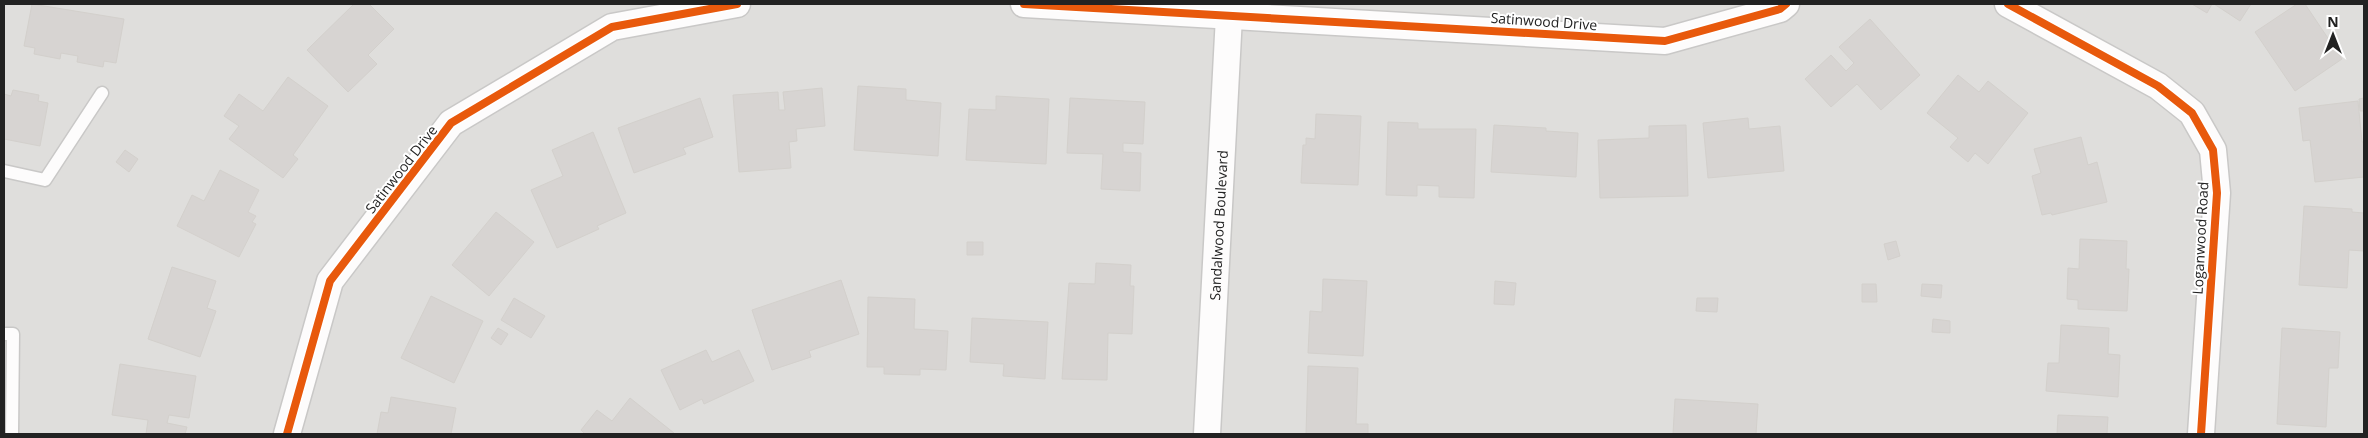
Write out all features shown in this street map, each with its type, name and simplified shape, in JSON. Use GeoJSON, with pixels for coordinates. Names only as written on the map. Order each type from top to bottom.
{"type":"FeatureCollection","features":[{"type":"Feature","properties":{"kind":"street","name":"Satinwood Drive"},"geometry":{"type":"LineString","coordinates":[[287,434],[330,281],[452,123],[612,27],[737,4]]}},
{"type":"Feature","properties":{"kind":"street","name":"Satinwood Drive"},"geometry":{"type":"LineString","coordinates":[[1024,4],[1664,41],[1780,9],[1786,4]]}},
{"type":"Feature","properties":{"kind":"street","name":"Loganwood Road"},"geometry":{"type":"LineString","coordinates":[[2008,4],[2158,86],[2192,113],[2213,150],[2217,193],[2201,434]]}},
{"type":"Feature","properties":{"kind":"street","name":"Sandalwood Boulevard"},"geometry":{"type":"LineString","coordinates":[[1207,434],[1230,16]]}},
{"type":"Feature","properties":{"kind":"lane"},"geometry":{"type":"LineString","coordinates":[[4,171],[45,180],[102,93]]}},
{"type":"Feature","properties":{"kind":"lane"},"geometry":{"type":"LineString","coordinates":[[4,334],[13,334],[12,434]]}},
{"type":"Feature","properties":{"kind":"shaded area"},"geometry":{"type":"Polygon","coordinates":[[[4,4],[2364,4],[2364,434],[4,434],[4,4]]]}},
{"type":"Feature","properties":{"kind":"building"},"geometry":{"type":"Polygon","coordinates":[[[32,4],[124,19],[116,63],[104,61],[103,67],[77,62],[78,56],[61,53],[60,59],[34,54],[35,48],[24,46],[32,4]]]}},
{"type":"Feature","properties":{"kind":"building"},"geometry":{"type":"Polygon","coordinates":[[[354,4],[369,4],[394,29],[368,55],[377,64],[348,92],[307,50],[354,4]]]}},
{"type":"Feature","properties":{"kind":"building"},"geometry":{"type":"Polygon","coordinates":[[[2192,4],[2212,4],[2207,13],[2192,4]]]}},
{"type":"Feature","properties":{"kind":"building"},"geometry":{"type":"Polygon","coordinates":[[[2214,4],[2251,4],[2240,21],[2214,4]]]}},
{"type":"Feature","properties":{"kind":"building"},"geometry":{"type":"Polygon","coordinates":[[[2297,4],[2305,4],[2342,59],[2295,91],[2255,32],[2297,4]]]}},
{"type":"Feature","properties":{"kind":"building"},"geometry":{"type":"Polygon","coordinates":[[[1870,19],[1920,75],[1881,110],[1857,84],[1831,107],[1805,79],[1831,55],[1846,71],[1854,63],[1839,47],[1870,19]]]}},
{"type":"Feature","properties":{"kind":"building"},"geometry":{"type":"Polygon","coordinates":[[[1958,75],[1979,92],[1988,81],[2028,113],[1988,164],[1975,153],[1968,162],[1950,147],[1958,138],[1927,113],[1958,75]]]}},
{"type":"Feature","properties":{"kind":"building"},"geometry":{"type":"Polygon","coordinates":[[[288,77],[328,106],[293,155],[298,159],[283,178],[229,139],[239,126],[224,116],[239,94],[263,111],[288,77]]]}},
{"type":"Feature","properties":{"kind":"building"},"geometry":{"type":"Polygon","coordinates":[[[858,86],[906,89],[906,100],[941,103],[938,156],[854,150],[858,86]]]}},
{"type":"Feature","properties":{"kind":"building"},"geometry":{"type":"Polygon","coordinates":[[[822,88],[825,126],[796,129],[797,141],[789,142],[791,168],[739,172],[733,95],[778,92],[779,110],[785,110],[783,92],[822,88]]]}},
{"type":"Feature","properties":{"kind":"building"},"geometry":{"type":"Polygon","coordinates":[[[13,90],[39,95],[38,101],[48,103],[40,146],[4,139],[4,94],[11,96],[13,90]]]}},
{"type":"Feature","properties":{"kind":"building"},"geometry":{"type":"Polygon","coordinates":[[[996,96],[1049,99],[1046,164],[966,160],[969,109],[996,110],[996,96]]]}},
{"type":"Feature","properties":{"kind":"building"},"geometry":{"type":"Polygon","coordinates":[[[700,98],[713,137],[683,148],[686,154],[634,173],[618,128],[700,98]]]}},
{"type":"Feature","properties":{"kind":"building"},"geometry":{"type":"Polygon","coordinates":[[[1070,98],[1145,102],[1143,144],[1123,143],[1123,152],[1141,153],[1140,191],[1101,189],[1103,154],[1067,153],[1070,98]]]}},
{"type":"Feature","properties":{"kind":"building"},"geometry":{"type":"Polygon","coordinates":[[[2364,98],[2364,111],[2360,111],[2359,99],[2364,98]]]}},
{"type":"Feature","properties":{"kind":"building"},"geometry":{"type":"Polygon","coordinates":[[[2358,101],[2362,142],[2364,142],[2364,177],[2315,182],[2310,140],[2303,141],[2299,108],[2358,101]]]}},
{"type":"Feature","properties":{"kind":"building"},"geometry":{"type":"Polygon","coordinates":[[[1316,114],[1361,116],[1358,185],[1301,183],[1303,145],[1306,145],[1306,138],[1315,139],[1316,114]]]}},
{"type":"Feature","properties":{"kind":"building"},"geometry":{"type":"Polygon","coordinates":[[[1748,118],[1749,129],[1780,126],[1784,171],[1708,178],[1703,123],[1748,118]]]}},
{"type":"Feature","properties":{"kind":"building"},"geometry":{"type":"Polygon","coordinates":[[[1388,122],[1418,123],[1418,129],[1476,129],[1474,198],[1439,197],[1439,186],[1417,185],[1417,196],[1386,195],[1388,122]]]}},
{"type":"Feature","properties":{"kind":"building"},"geometry":{"type":"Polygon","coordinates":[[[1494,125],[1546,128],[1546,131],[1578,133],[1576,177],[1491,172],[1494,125]]]}},
{"type":"Feature","properties":{"kind":"building"},"geometry":{"type":"Polygon","coordinates":[[[1686,125],[1688,196],[1600,198],[1598,140],[1649,138],[1649,126],[1686,125]]]}},
{"type":"Feature","properties":{"kind":"building"},"geometry":{"type":"Polygon","coordinates":[[[593,132],[626,213],[597,226],[599,229],[557,248],[531,190],[563,176],[552,150],[593,132]]]}},
{"type":"Feature","properties":{"kind":"building"},"geometry":{"type":"Polygon","coordinates":[[[2081,137],[2088,165],[2097,162],[2107,202],[2052,215],[2051,213],[2042,215],[2032,176],[2041,173],[2034,149],[2081,137]]]}},
{"type":"Feature","properties":{"kind":"building"},"geometry":{"type":"Polygon","coordinates":[[[125,150],[138,159],[129,172],[116,162],[125,150]]]}},
{"type":"Feature","properties":{"kind":"building"},"geometry":{"type":"Polygon","coordinates":[[[220,170],[259,190],[248,212],[256,216],[252,222],[256,224],[239,257],[177,226],[192,195],[204,201],[220,170]]]}},
{"type":"Feature","properties":{"kind":"building"},"geometry":{"type":"Polygon","coordinates":[[[2304,206],[2352,209],[2352,212],[2364,213],[2364,251],[2349,250],[2347,288],[2299,285],[2304,206]]]}},
{"type":"Feature","properties":{"kind":"building"},"geometry":{"type":"Polygon","coordinates":[[[496,212],[534,242],[489,296],[452,265],[496,212]]]}},
{"type":"Feature","properties":{"kind":"building"},"geometry":{"type":"Polygon","coordinates":[[[2080,239],[2127,241],[2126,269],[2129,269],[2127,311],[2078,309],[2078,300],[2067,299],[2068,268],[2079,269],[2080,239]]]}},
{"type":"Feature","properties":{"kind":"building"},"geometry":{"type":"Polygon","coordinates":[[[1896,241],[1900,256],[1888,260],[1884,244],[1896,241]]]}},
{"type":"Feature","properties":{"kind":"building"},"geometry":{"type":"Polygon","coordinates":[[[967,242],[983,242],[983,255],[967,255],[967,242]]]}},
{"type":"Feature","properties":{"kind":"building"},"geometry":{"type":"Polygon","coordinates":[[[1096,263],[1131,265],[1130,286],[1134,286],[1132,334],[1108,333],[1107,380],[1062,379],[1069,283],[1095,284],[1096,263]]]}},
{"type":"Feature","properties":{"kind":"building"},"geometry":{"type":"Polygon","coordinates":[[[172,267],[216,281],[207,308],[216,311],[200,357],[148,339],[172,267]]]}},
{"type":"Feature","properties":{"kind":"building"},"geometry":{"type":"Polygon","coordinates":[[[1323,279],[1367,281],[1363,356],[1308,353],[1310,311],[1322,312],[1323,279]]]}},
{"type":"Feature","properties":{"kind":"building"},"geometry":{"type":"Polygon","coordinates":[[[841,280],[859,334],[809,351],[811,357],[772,370],[752,310],[841,280]]]}},
{"type":"Feature","properties":{"kind":"building"},"geometry":{"type":"Polygon","coordinates":[[[1495,281],[1516,283],[1514,305],[1494,304],[1495,281]]]}},
{"type":"Feature","properties":{"kind":"building"},"geometry":{"type":"Polygon","coordinates":[[[1862,284],[1876,284],[1877,302],[1862,302],[1862,284]]]}},
{"type":"Feature","properties":{"kind":"building"},"geometry":{"type":"Polygon","coordinates":[[[1922,284],[1942,285],[1941,298],[1921,296],[1922,284]]]}},
{"type":"Feature","properties":{"kind":"building"},"geometry":{"type":"Polygon","coordinates":[[[431,296],[483,321],[454,383],[401,358],[431,296]]]}},
{"type":"Feature","properties":{"kind":"building"},"geometry":{"type":"Polygon","coordinates":[[[868,297],[915,299],[914,329],[948,331],[946,370],[920,369],[920,375],[884,374],[884,367],[867,367],[868,297]]]}},
{"type":"Feature","properties":{"kind":"building"},"geometry":{"type":"Polygon","coordinates":[[[514,298],[545,316],[531,338],[501,320],[514,298]]]}},
{"type":"Feature","properties":{"kind":"building"},"geometry":{"type":"Polygon","coordinates":[[[1697,298],[1718,298],[1717,312],[1696,311],[1697,298]]]}},
{"type":"Feature","properties":{"kind":"building"},"geometry":{"type":"Polygon","coordinates":[[[972,318],[1048,322],[1045,379],[1003,376],[1004,364],[970,362],[972,318]]]}},
{"type":"Feature","properties":{"kind":"building"},"geometry":{"type":"Polygon","coordinates":[[[1933,319],[1950,321],[1950,333],[1932,332],[1933,319]]]}},
{"type":"Feature","properties":{"kind":"building"},"geometry":{"type":"Polygon","coordinates":[[[2061,325],[2109,328],[2108,354],[2120,355],[2118,397],[2046,391],[2048,363],[2059,363],[2061,325]]]}},
{"type":"Feature","properties":{"kind":"building"},"geometry":{"type":"Polygon","coordinates":[[[498,328],[508,334],[501,345],[491,338],[498,328]]]}},
{"type":"Feature","properties":{"kind":"building"},"geometry":{"type":"Polygon","coordinates":[[[2282,328],[2340,332],[2338,368],[2329,368],[2326,427],[2277,424],[2282,328]]]}},
{"type":"Feature","properties":{"kind":"building"},"geometry":{"type":"Polygon","coordinates":[[[706,350],[712,362],[739,350],[754,381],[704,404],[702,399],[680,410],[661,370],[706,350]]]}},
{"type":"Feature","properties":{"kind":"building"},"geometry":{"type":"Polygon","coordinates":[[[120,364],[196,376],[189,418],[169,415],[167,423],[187,427],[185,434],[146,434],[148,420],[112,415],[120,364]]]}},
{"type":"Feature","properties":{"kind":"building"},"geometry":{"type":"Polygon","coordinates":[[[1308,366],[1358,368],[1356,424],[1368,424],[1368,434],[1306,434],[1308,366]]]}},
{"type":"Feature","properties":{"kind":"building"},"geometry":{"type":"Polygon","coordinates":[[[391,397],[456,408],[451,434],[377,434],[381,412],[388,413],[391,397]]]}},
{"type":"Feature","properties":{"kind":"building"},"geometry":{"type":"Polygon","coordinates":[[[630,398],[674,433],[585,434],[581,430],[597,410],[612,421],[630,398]]]}},
{"type":"Feature","properties":{"kind":"building"},"geometry":{"type":"Polygon","coordinates":[[[1675,399],[1758,404],[1756,434],[1673,434],[1675,399]]]}},
{"type":"Feature","properties":{"kind":"building"},"geometry":{"type":"Polygon","coordinates":[[[2058,415],[2108,417],[2107,434],[2057,434],[2058,415]]]}},
{"type":"Feature","properties":{"kind":"cycle path"},"geometry":{"type":"LineString","coordinates":[[287,434],[330,281],[451,123],[612,27],[737,4]]}},
{"type":"Feature","properties":{"kind":"cycle path"},"geometry":{"type":"LineString","coordinates":[[1024,4],[1665,41],[1780,9],[1786,4]]}},
{"type":"Feature","properties":{"kind":"cycle path"},"geometry":{"type":"LineString","coordinates":[[2008,4],[2158,86],[2192,113],[2213,150],[2217,193],[2201,434]]}}]}
